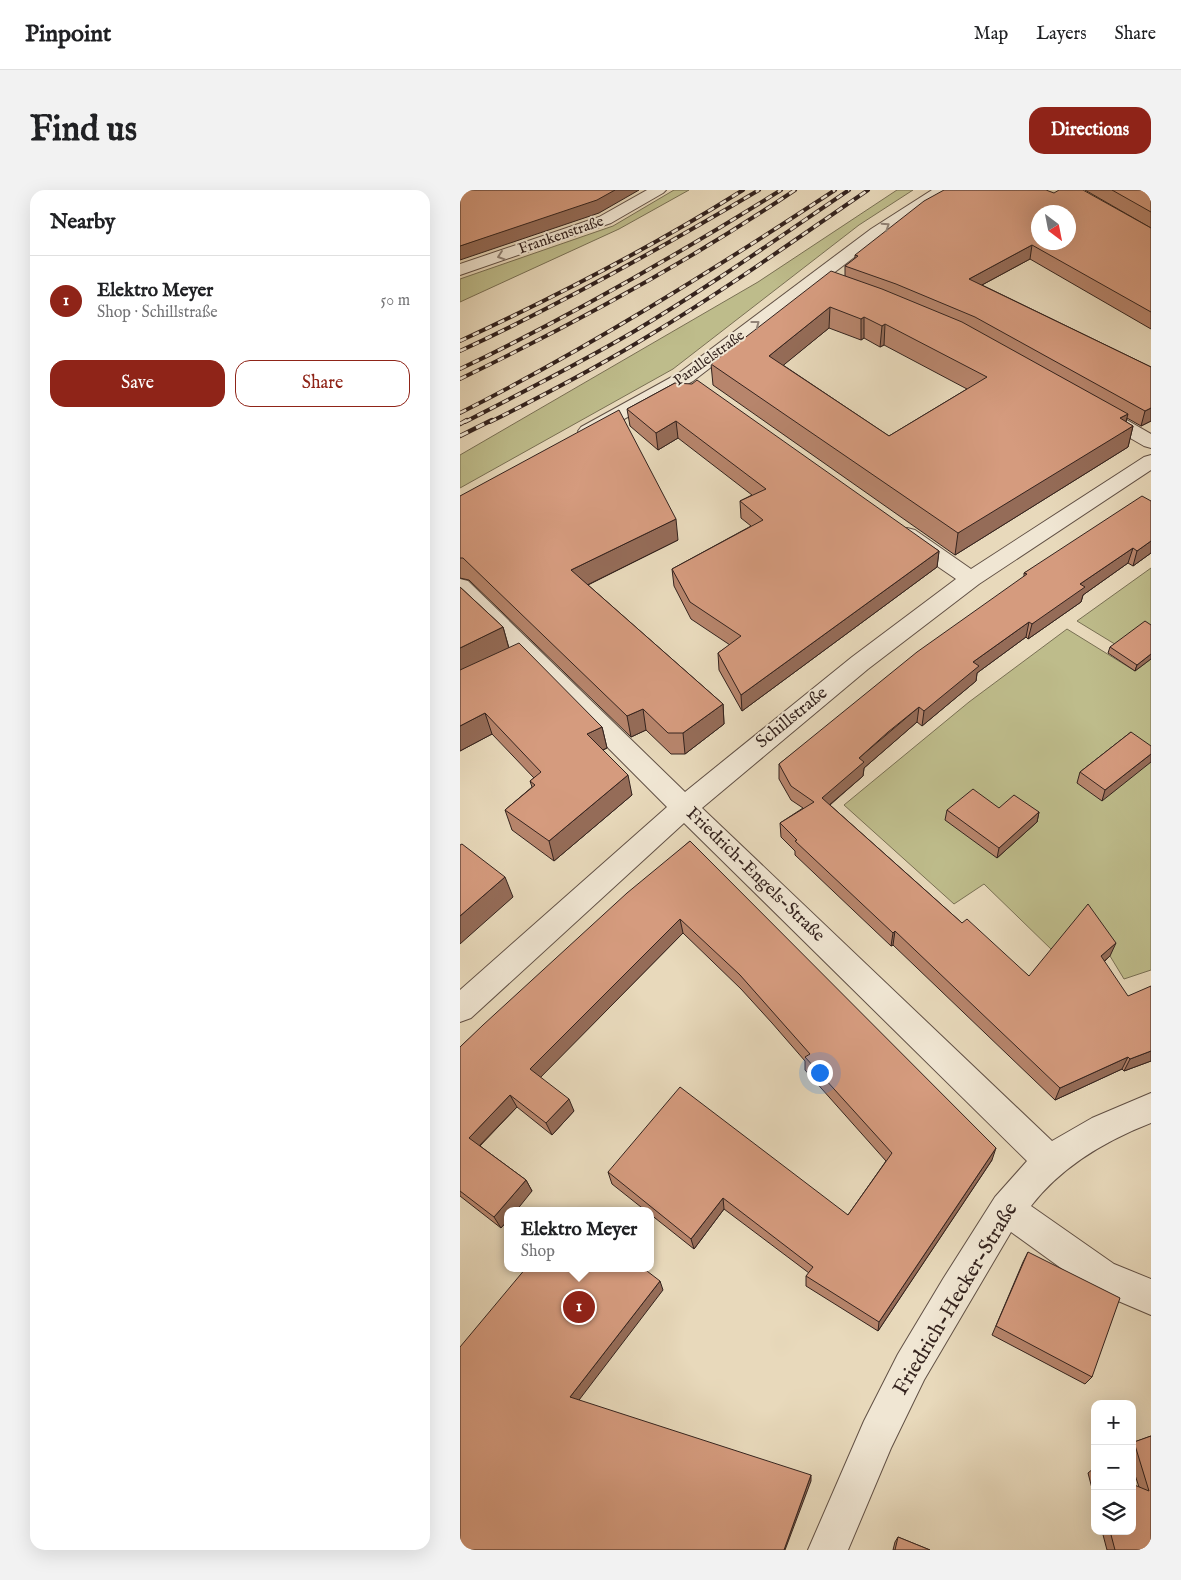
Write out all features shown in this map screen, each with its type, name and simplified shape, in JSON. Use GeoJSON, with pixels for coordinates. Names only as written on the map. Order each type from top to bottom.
{"type":"FeatureCollection","features":[{"type":"Feature","properties":{"kind":"street","name":"Frankenstraße"},"geometry":{"type":"LineString","coordinates":[[460,270],[605,220],[658,190]]}},
{"type":"Feature","properties":{"kind":"street","name":"Parallelstraße"},"geometry":{"type":"LineString","coordinates":[[573,439],[686,377],[824,282],[876,232],[944,190]]}},
{"type":"Feature","properties":{"kind":"street"},"geometry":{"type":"LineString","coordinates":[[686,377],[706,392]]}},
{"type":"Feature","properties":{"kind":"street"},"geometry":{"type":"LineString","coordinates":[[1086,404],[1151,442]]}},
{"type":"Feature","properties":{"kind":"street","name":"Schillstraße"},"geometry":{"type":"LineString","coordinates":[[460,1009],[652,834],[860,663],[971,579],[1149,465]]}},
{"type":"Feature","properties":{"kind":"street"},"geometry":{"type":"LineString","coordinates":[[893,525],[971,579]]}},
{"type":"Feature","properties":{"kind":"street","name":"Friedrich-Engels-Straße"},"geometry":{"type":"LineString","coordinates":[[460,586],[518,657],[684,808],[1051,1162]]}},
{"type":"Feature","properties":{"kind":"street","name":"Friedrich-Hecker-Straße"},"geometry":{"type":"LineString","coordinates":[[828,1550],[865,1464],[911,1368],[1007,1209],[1032,1179],[1051,1162],[1088,1137],[1151,1108]]}},
{"type":"Feature","properties":{"kind":"street"},"geometry":{"type":"LineString","coordinates":[[1007,1209],[1102,1277],[1151,1297]]}},
{"type":"Feature","properties":{"kind":"shaded area"},"geometry":{"type":"Polygon","coordinates":[[[674,190],[689,190],[619,229],[460,302],[460,279],[613,226],[674,190]]]}},
{"type":"Feature","properties":{"kind":"shaded area"},"geometry":{"type":"Polygon","coordinates":[[[897,190],[913,190],[859,225],[673,369],[460,488],[460,455],[758,282],[897,190]]]}},
{"type":"Feature","properties":{"kind":"shaded area"},"geometry":{"type":"Polygon","coordinates":[[[1151,568],[1151,633],[1118,646],[1077,621],[1151,568]]]}},
{"type":"Feature","properties":{"kind":"shaded area"},"geometry":{"type":"Polygon","coordinates":[[[1067,629],[1135,671],[1151,659],[1151,970],[1124,979],[1110,956],[1053,951],[984,884],[954,904],[844,805],[969,702],[1067,629]]]}},
{"type":"Feature","properties":{"kind":"building"},"geometry":{"type":"Polygon","coordinates":[[[460,190],[615,190],[597,200],[460,246],[460,190]]]}},
{"type":"Feature","properties":{"kind":"building"},"geometry":{"type":"Polygon","coordinates":[[[944,190],[1046,190],[1054,193],[1059,190],[1083,190],[1151,228],[1151,312],[1041,250],[1076,250],[1076,205],[1031,205],[1031,246],[969,279],[1151,367],[1151,408],[1145,411],[975,317],[896,284],[845,266],[858,256],[855,255],[924,201],[944,190]]]}},
{"type":"Feature","properties":{"kind":"building"},"geometry":{"type":"Polygon","coordinates":[[[1112,190],[1151,190],[1151,212],[1112,190]]]}},
{"type":"Feature","properties":{"kind":"building"},"geometry":{"type":"Polygon","coordinates":[[[831,271],[882,289],[962,322],[1128,414],[1120,418],[1133,426],[958,533],[711,364],[831,271]],[[830,307],[769,356],[889,436],[987,377],[885,324],[882,326],[864,317],[861,319],[830,307]]]}},
{"type":"Feature","properties":{"kind":"building"},"geometry":{"type":"Polygon","coordinates":[[[697,380],[939,551],[741,695],[718,653],[741,636],[690,602],[672,569],[763,520],[740,501],[766,489],[676,421],[656,433],[627,409],[675,383],[692,384],[697,380]]]}},
{"type":"Feature","properties":{"kind":"building"},"geometry":{"type":"Polygon","coordinates":[[[619,410],[676,519],[571,570],[723,704],[683,733],[668,733],[643,709],[627,716],[463,558],[460,558],[460,496],[619,410]]]}},
{"type":"Feature","properties":{"kind":"building"},"geometry":{"type":"Polygon","coordinates":[[[1142,496],[1151,501],[1151,541],[1137,551],[1133,548],[1080,584],[1085,587],[1032,624],[1029,622],[973,662],[979,666],[924,711],[919,707],[888,732],[859,758],[864,762],[822,798],[962,923],[967,919],[1029,976],[1088,904],[1116,943],[1101,956],[1128,996],[1151,986],[1151,1051],[1130,1059],[1128,1057],[1060,1088],[895,931],[893,933],[795,841],[797,840],[780,823],[814,802],[791,786],[779,764],[917,652],[1027,574],[1024,573],[1142,496]]]}},
{"type":"Feature","properties":{"kind":"building"},"geometry":{"type":"Polygon","coordinates":[[[460,587],[503,627],[460,648],[460,587]]]}},
{"type":"Feature","properties":{"kind":"building"},"geometry":{"type":"Polygon","coordinates":[[[1145,621],[1151,625],[1151,654],[1137,665],[1110,647],[1145,621]]]}},
{"type":"Feature","properties":{"kind":"building"},"geometry":{"type":"Polygon","coordinates":[[[519,643],[602,727],[587,734],[628,775],[549,841],[505,810],[535,785],[530,781],[541,772],[485,713],[460,726],[460,670],[519,643]]]}},
{"type":"Feature","properties":{"kind":"building"},"geometry":{"type":"Polygon","coordinates":[[[1131,732],[1151,746],[1151,754],[1105,790],[1080,772],[1131,732]]]}},
{"type":"Feature","properties":{"kind":"building"},"geometry":{"type":"Polygon","coordinates":[[[973,789],[999,808],[1014,795],[1039,812],[999,848],[947,810],[973,789]]]}},
{"type":"Feature","properties":{"kind":"building"},"geometry":{"type":"Polygon","coordinates":[[[690,841],[996,1148],[879,1322],[806,1276],[813,1267],[723,1198],[691,1239],[654,1209],[654,1207],[651,1207],[608,1172],[680,1087],[848,1215],[892,1153],[805,1057],[810,1054],[740,975],[680,919],[530,1069],[569,1099],[546,1123],[510,1095],[469,1138],[526,1180],[494,1217],[460,1191],[460,1047],[627,893],[690,841]]]}},
{"type":"Feature","properties":{"kind":"building"},"geometry":{"type":"Polygon","coordinates":[[[462,844],[505,877],[460,916],[460,845],[462,844]]]}},
{"type":"Feature","properties":{"kind":"building"},"geometry":{"type":"Polygon","coordinates":[[[1028,1252],[1120,1298],[1092,1377],[996,1326],[1028,1252]]]}},
{"type":"Feature","properties":{"kind":"building"},"geometry":{"type":"Polygon","coordinates":[[[523,1272],[648,1272],[660,1281],[570,1397],[811,1475],[784,1550],[460,1550],[460,1347],[523,1272]]]}},
{"type":"Feature","properties":{"kind":"building"},"geometry":{"type":"Polygon","coordinates":[[[1151,1436],[1151,1550],[1115,1550],[1111,1535],[1136,1535],[1136,1486],[1149,1491],[1136,1449],[1136,1441],[1151,1436]]]}},
{"type":"Feature","properties":{"kind":"building"},"geometry":{"type":"Polygon","coordinates":[[[898,1537],[930,1550],[895,1550],[898,1537]]]}},
{"type":"Feature","properties":{"kind":"railway"},"geometry":{"type":"LineString","coordinates":[[460,341],[604,270],[743,190]]}},
{"type":"Feature","properties":{"kind":"railway"},"geometry":{"type":"LineString","coordinates":[[460,351],[536,314],[611,274],[759,190]]}},
{"type":"Feature","properties":{"kind":"railway"},"geometry":{"type":"LineString","coordinates":[[460,369],[542,328],[623,284],[781,190]]}},
{"type":"Feature","properties":{"kind":"railway"},"geometry":{"type":"LineString","coordinates":[[460,379],[589,314],[673,267],[795,190]]}},
{"type":"Feature","properties":{"kind":"railway"},"geometry":{"type":"LineString","coordinates":[[460,413],[604,335],[835,190]]}},
{"type":"Feature","properties":{"kind":"railway"},"geometry":{"type":"LineString","coordinates":[[465,422],[633,332],[715,280],[849,190]]}},
{"type":"Feature","properties":{"kind":"railway"},"geometry":{"type":"LineString","coordinates":[[490,422],[591,369],[678,318],[868,190]]}},
{"type":"Feature","properties":{"kind":"railway"},"geometry":{"type":"LineString","coordinates":[[460,424],[467,420]]}},
{"type":"Feature","properties":{"kind":"railway"},"geometry":{"type":"LineString","coordinates":[[460,436],[492,420]]}},
{"type":"Feature","properties":{"kind":"place","name":"Elektro Meyer"},"geometry":{"type":"Point","coordinates":[579,1307]}}]}
